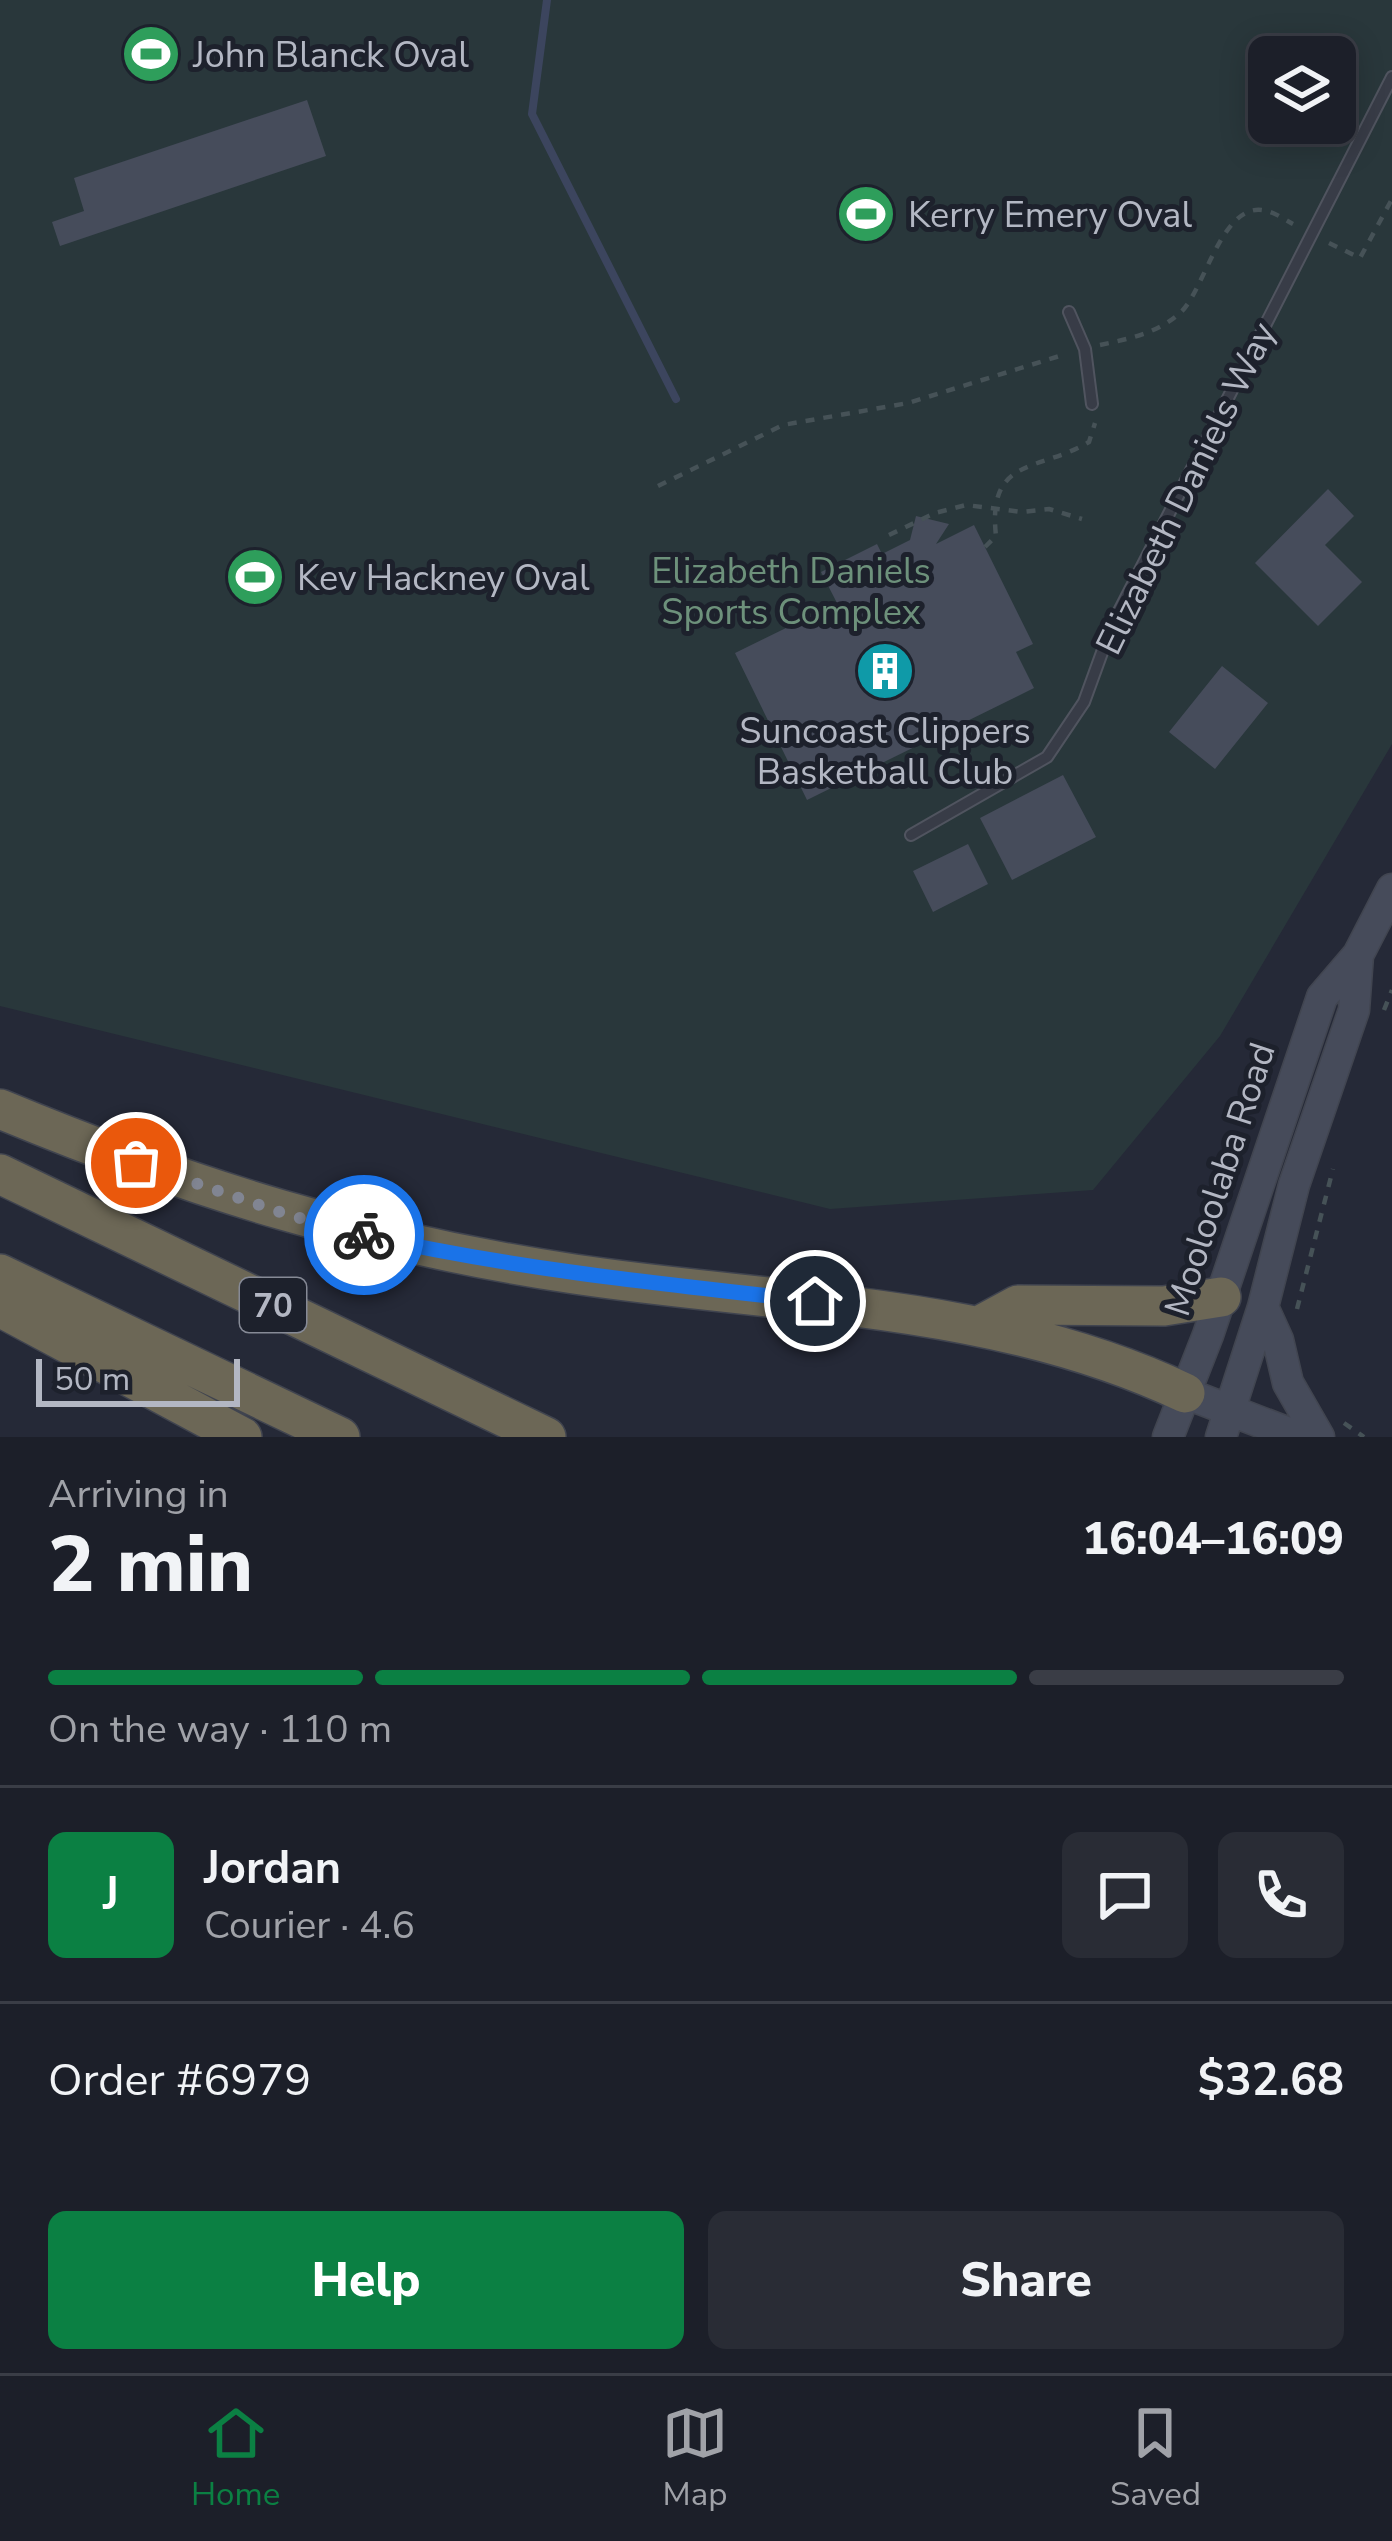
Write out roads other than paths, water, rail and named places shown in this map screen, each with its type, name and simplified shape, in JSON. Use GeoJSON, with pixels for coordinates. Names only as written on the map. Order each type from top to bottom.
{"type":"FeatureCollection","features":[{"type":"Feature","properties":{"kind":"highway"},"geometry":{"type":"LineString","coordinates":[[0,1109],[229,1196],[458,1256],[981,1325],[1090,1354],[1176,1417]]}},
{"type":"Feature","properties":{"kind":"highway","name":"70"},"geometry":{"type":"LineString","coordinates":[[0,1174],[546,1437]]}},
{"type":"Feature","properties":{"kind":"highway","name":"70"},"geometry":{"type":"LineString","coordinates":[[0,1274],[340,1437]]}},
{"type":"Feature","properties":{"kind":"highway"},"geometry":{"type":"LineString","coordinates":[[981,1325],[1018,1305],[1164,1306],[1221,1297]]}},
{"type":"Feature","properties":{"kind":"highway"},"geometry":{"type":"LineString","coordinates":[[0,1306],[242,1437]]}},
{"type":"Feature","properties":{"kind":"main road","name":"Mooloolaba Road"},"geometry":{"type":"LineString","coordinates":[[1176,1417],[1322,998],[1358,956],[1392,889]]}},
{"type":"Feature","properties":{"kind":"main road","name":"Mooloolaba Road"},"geometry":{"type":"LineString","coordinates":[[1226,1423],[1263,1307],[1294,1185],[1354,1010],[1358,956]]}},
{"type":"Feature","properties":{"kind":"main road"},"geometry":{"type":"LineString","coordinates":[[1263,1307],[1278,1340],[1288,1383],[1332,1430]]}},
{"type":"Feature","properties":{"kind":"main road"},"geometry":{"type":"LineString","coordinates":[[1176,1417],[1300,1437]]}},
{"type":"Feature","properties":{"kind":"main road"},"geometry":{"type":"LineString","coordinates":[[1176,1417],[1206,1437]]}},
{"type":"Feature","properties":{"kind":"lane","name":"Elizabeth Daniels Way"},"geometry":{"type":"LineString","coordinates":[[911,835],[1047,757],[1084,702],[1112,625],[1392,77]]}},
{"type":"Feature","properties":{"kind":"lane"},"geometry":{"type":"LineString","coordinates":[[1070,312],[1085,349],[1093,411]]}},
{"type":"Feature","properties":{"kind":"waterway"},"geometry":{"type":"LineString","coordinates":[[547,0],[532,114],[676,399]]}},
{"type":"Feature","properties":{"kind":"place","name":"John Blanck Oval"},"geometry":{"type":"Point","coordinates":[151,54]}},
{"type":"Feature","properties":{"kind":"place","name":"Kerry Emery Oval"},"geometry":{"type":"Point","coordinates":[866,214]}},
{"type":"Feature","properties":{"kind":"place","name":"Kev Hackney Oval"},"geometry":{"type":"Point","coordinates":[255,577]}},
{"type":"Feature","properties":{"kind":"place","name":"Suncoast Clippers Basketball Club"},"geometry":{"type":"Point","coordinates":[885,671]}},
{"type":"Feature","properties":{"kind":"park label","name":"Elizabeth Daniels Sports Complex"},"geometry":{"type":"Point","coordinates":[791,590]}}]}
